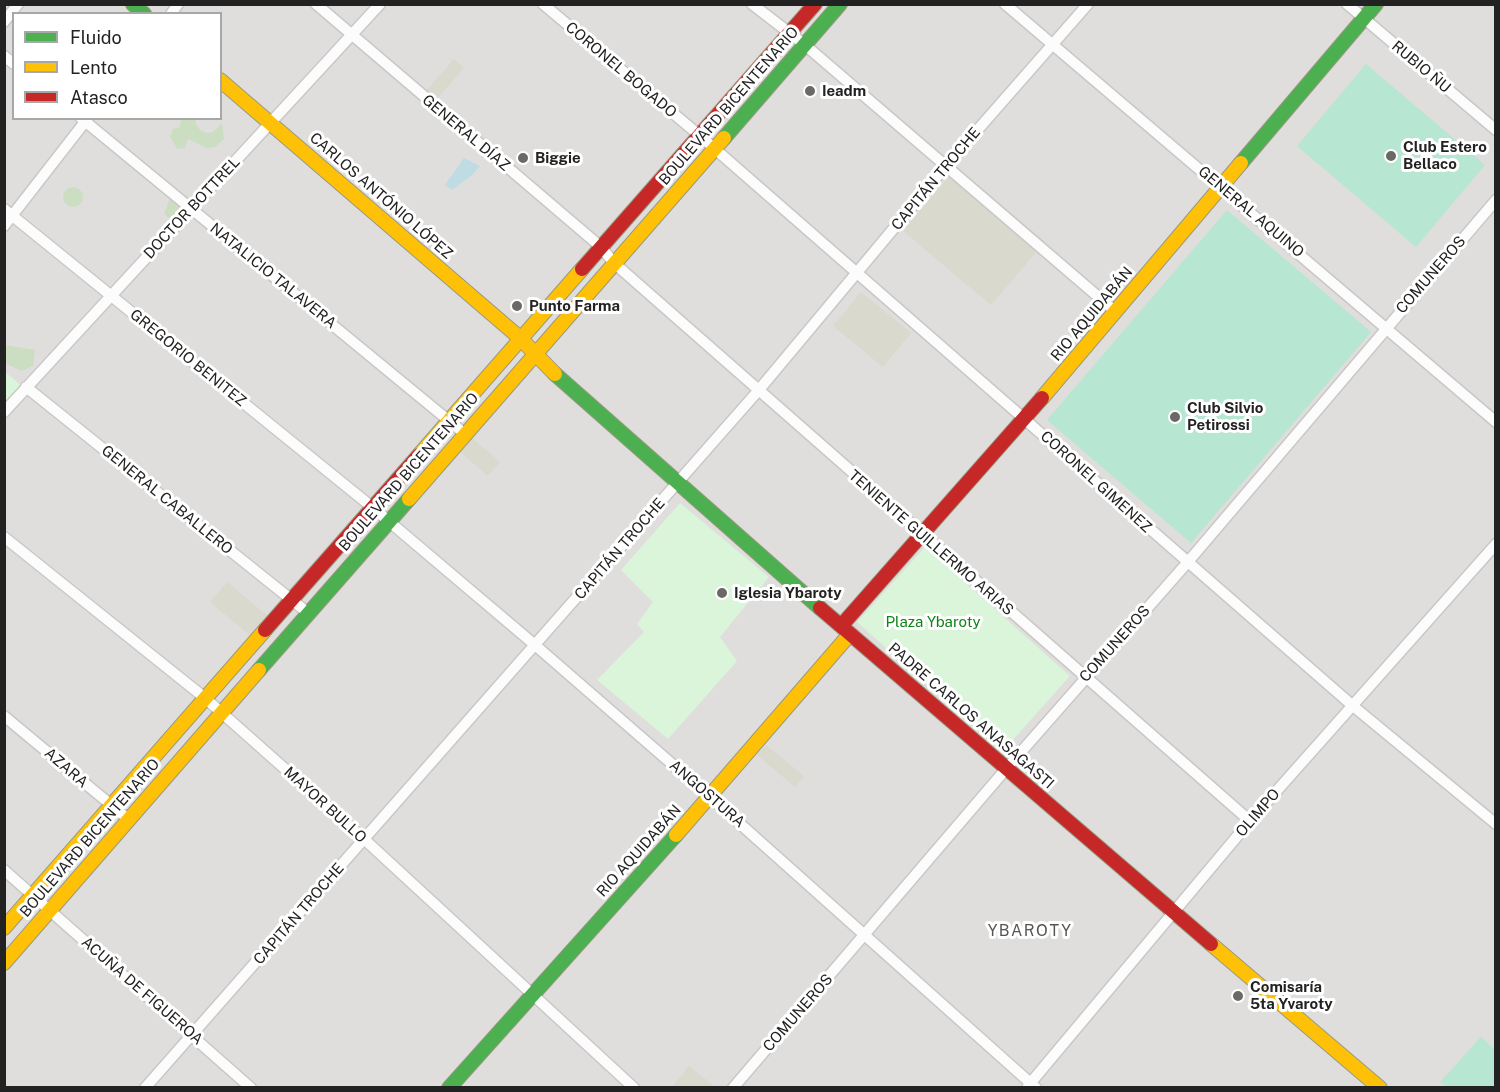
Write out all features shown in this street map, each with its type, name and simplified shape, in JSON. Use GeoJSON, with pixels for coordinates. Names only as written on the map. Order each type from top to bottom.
{"type":"FeatureCollection","features":[{"type":"Feature","properties":{"kind":"main road","name":"BOULEVARD BICENTENARIO"},"geometry":{"type":"LineString","coordinates":[[4,928],[815,4]]}},
{"type":"Feature","properties":{"kind":"main road","name":"BOULEVARD BICENTENARIO"},"geometry":{"type":"LineString","coordinates":[[4,963],[840,4]]}},
{"type":"Feature","properties":{"kind":"main road","name":"RIO AQUIDABÁN"},"geometry":{"type":"LineString","coordinates":[[449,1088],[710,797],[922,536],[1116,312],[1376,4]]}},
{"type":"Feature","properties":{"kind":"main road","name":"CARLOS ANTÓNIO LÓPEZ"},"geometry":{"type":"LineString","coordinates":[[222,82],[520,338]]}},
{"type":"Feature","properties":{"kind":"main road","name":"PADRE CARLOS ANASAGASTI"},"geometry":{"type":"LineString","coordinates":[[520,338],[534,355],[845,630],[1380,1088]]}},
{"type":"Feature","properties":{"kind":"street"},"geometry":{"type":"LineString","coordinates":[[4,22],[18,4]]}},
{"type":"Feature","properties":{"kind":"street","name":"GENERAL DÍAZ"},"geometry":{"type":"LineString","coordinates":[[316,4],[601,247],[614,263]]}},
{"type":"Feature","properties":{"kind":"street","name":"DOCTOR BOTTREL"},"geometry":{"type":"LineString","coordinates":[[4,412],[380,4]]}},
{"type":"Feature","properties":{"kind":"street","name":"CORONEL BOGADO"},"geometry":{"type":"LineString","coordinates":[[543,4],[699,135]]}},
{"type":"Feature","properties":{"kind":"street"},"geometry":{"type":"LineString","coordinates":[[752,4],[788,35],[805,45],[1116,312]]}},
{"type":"Feature","properties":{"kind":"street","name":"GENERAL AQUINO"},"geometry":{"type":"LineString","coordinates":[[1005,4],[1496,422]]}},
{"type":"Feature","properties":{"kind":"street","name":"CAPITÁN TROCHE"},"geometry":{"type":"LineString","coordinates":[[145,1088],[758,391],[945,167],[1088,4]]}},
{"type":"Feature","properties":{"kind":"street","name":"RUBIO ÑU"},"geometry":{"type":"LineString","coordinates":[[1347,4],[1496,130]]}},
{"type":"Feature","properties":{"kind":"street"},"geometry":{"type":"LineString","coordinates":[[4,226],[8,213],[84,120]]}},
{"type":"Feature","properties":{"kind":"street","name":"NATALICIO TALAVERA"},"geometry":{"type":"LineString","coordinates":[[84,120],[465,434]]}},
{"type":"Feature","properties":{"kind":"street","name":"CORONEL GIMENEZ"},"geometry":{"type":"LineString","coordinates":[[699,135],[1187,563],[1353,706],[1496,824]]}},
{"type":"Feature","properties":{"kind":"street","name":"COMUNEROS"},"geometry":{"type":"LineString","coordinates":[[733,1088],[1006,769],[1187,563],[1496,200]]}},
{"type":"Feature","properties":{"kind":"street","name":"GREGORIO BENITEZ"},"geometry":{"type":"LineString","coordinates":[[8,213],[372,507]]}},
{"type":"Feature","properties":{"kind":"street","name":"TENIENTE GUILLERMO ARIAS"},"geometry":{"type":"LineString","coordinates":[[614,263],[922,536],[1250,821]]}},
{"type":"Feature","properties":{"kind":"street","name":"GENERAL CABALLERO"},"geometry":{"type":"LineString","coordinates":[[26,387],[308,613]]}},
{"type":"Feature","properties":{"kind":"street","name":"ANGOSTURA"},"geometry":{"type":"LineString","coordinates":[[372,507],[710,797],[866,935],[1031,1086]]}},
{"type":"Feature","properties":{"kind":"street","name":"MAYOR BULLO"},"geometry":{"type":"LineString","coordinates":[[4,537],[205,698],[364,839],[634,1088]]}},
{"type":"Feature","properties":{"kind":"street","name":"OLIMPO"},"geometry":{"type":"LineString","coordinates":[[1031,1086],[1250,821],[1496,544]]}},
{"type":"Feature","properties":{"kind":"street","name":"AZARA"},"geometry":{"type":"LineString","coordinates":[[4,716],[128,819]]}},
{"type":"Feature","properties":{"kind":"street","name":"ACUÑA DE FIGUEROA"},"geometry":{"type":"LineString","coordinates":[[4,870],[251,1088]]}},
{"type":"Feature","properties":{"kind":"shaded area"},"geometry":{"type":"Polygon","coordinates":[[[5,5],[1495,5],[1495,1087],[5,1087],[5,5]]]}},
{"type":"Feature","properties":{"kind":"shaded area"},"geometry":{"type":"Polygon","coordinates":[[[454,59],[464,68],[436,100],[426,91],[454,59]]]}},
{"type":"Feature","properties":{"kind":"shaded area"},"geometry":{"type":"Polygon","coordinates":[[[957,167],[1045,242],[991,305],[903,231],[957,167]]]}},
{"type":"Feature","properties":{"kind":"shaded area"},"geometry":{"type":"Polygon","coordinates":[[[861,292],[911,333],[883,367],[833,326],[861,292]]]}},
{"type":"Feature","properties":{"kind":"shaded area"},"geometry":{"type":"Polygon","coordinates":[[[472,438],[500,462],[488,476],[460,452],[472,438]]]}},
{"type":"Feature","properties":{"kind":"shaded area"},"geometry":{"type":"Polygon","coordinates":[[[227,582],[269,617],[252,637],[210,602],[227,582]]]}},
{"type":"Feature","properties":{"kind":"shaded area"},"geometry":{"type":"Polygon","coordinates":[[[766,745],[804,776],[795,787],[757,755],[766,745]]]}},
{"type":"Feature","properties":{"kind":"shaded area"},"geometry":{"type":"Polygon","coordinates":[[[689,1066],[715,1087],[672,1087],[689,1066]]]}},
{"type":"Feature","properties":{"kind":"green space","name":"Club Estero Bellaco"},"geometry":{"type":"Polygon","coordinates":[[[1366,64],[1485,165],[1416,247],[1297,146],[1366,64]]]}},
{"type":"Feature","properties":{"kind":"green space"},"geometry":{"type":"Polygon","coordinates":[[[181,120],[196,120],[195,122],[199,129],[206,133],[213,132],[222,123],[224,139],[215,147],[206,148],[188,139],[185,148],[177,149],[170,137],[173,129],[180,127],[181,120]]]}},
{"type":"Feature","properties":{"kind":"green space"},"geometry":{"type":"Polygon","coordinates":[[[73,187],[80,190],[83,197],[80,204],[73,207],[66,204],[63,197],[66,190],[73,187]]]}},
{"type":"Feature","properties":{"kind":"green space"},"geometry":{"type":"Polygon","coordinates":[[[170,198],[184,208],[182,215],[169,218],[164,214],[170,198]]]}},
{"type":"Feature","properties":{"kind":"green space"},"geometry":{"type":"Polygon","coordinates":[[[1227,210],[1371,332],[1191,543],[1047,420],[1227,210]]]}},
{"type":"Feature","properties":{"kind":"green space"},"geometry":{"type":"Polygon","coordinates":[[[5,345],[35,350],[33,366],[22,371],[5,363],[5,345]]]}},
{"type":"Feature","properties":{"kind":"green space"},"geometry":{"type":"Polygon","coordinates":[[[5,372],[22,386],[5,407],[5,372]]]}},
{"type":"Feature","properties":{"kind":"green space"},"geometry":{"type":"Polygon","coordinates":[[[680,503],[769,577],[720,637],[737,661],[668,739],[597,680],[644,632],[637,624],[653,602],[621,570],[680,503]]]}},
{"type":"Feature","properties":{"kind":"green space","name":"Plaza Ybaroty"},"geometry":{"type":"Polygon","coordinates":[[[925,547],[1070,676],[1002,752],[857,622],[925,547]]]}},
{"type":"Feature","properties":{"kind":"green space"},"geometry":{"type":"Polygon","coordinates":[[[1481,1037],[1495,1050],[1495,1087],[1447,1087],[1440,1082],[1481,1037]]]}},
{"type":"Feature","properties":{"kind":"water"},"geometry":{"type":"Polygon","coordinates":[[[464,158],[480,166],[452,190],[445,185],[464,158]]]}},
{"type":"Feature","properties":{"kind":"traffic: fast"},"geometry":{"type":"LineString","coordinates":[[133,4],[142,12]]}},
{"type":"Feature","properties":{"kind":"traffic: fast"},"geometry":{"type":"LineString","coordinates":[[724,138],[840,4]]}},
{"type":"Feature","properties":{"kind":"traffic: fast"},"geometry":{"type":"LineString","coordinates":[[1241,163],[1376,4]]}},
{"type":"Feature","properties":{"kind":"traffic: fast"},"geometry":{"type":"LineString","coordinates":[[555,374],[820,608]]}},
{"type":"Feature","properties":{"kind":"traffic: fast"},"geometry":{"type":"LineString","coordinates":[[259,670],[409,499]]}},
{"type":"Feature","properties":{"kind":"traffic: fast"},"geometry":{"type":"LineString","coordinates":[[449,1088],[676,835]]}},
{"type":"Feature","properties":{"kind":"traffic: slow"},"geometry":{"type":"LineString","coordinates":[[222,82],[520,338],[555,374]]}},
{"type":"Feature","properties":{"kind":"traffic: slow"},"geometry":{"type":"LineString","coordinates":[[409,499],[724,138]]}},
{"type":"Feature","properties":{"kind":"traffic: slow"},"geometry":{"type":"LineString","coordinates":[[1042,398],[1241,163]]}},
{"type":"Feature","properties":{"kind":"traffic: slow"},"geometry":{"type":"LineString","coordinates":[[419,455],[582,269]]}},
{"type":"Feature","properties":{"kind":"traffic: slow"},"geometry":{"type":"LineString","coordinates":[[4,928],[265,630]]}},
{"type":"Feature","properties":{"kind":"traffic: slow"},"geometry":{"type":"LineString","coordinates":[[676,835],[850,634]]}},
{"type":"Feature","properties":{"kind":"traffic: slow"},"geometry":{"type":"LineString","coordinates":[[4,963],[259,670]]}},
{"type":"Feature","properties":{"kind":"traffic: slow"},"geometry":{"type":"LineString","coordinates":[[1211,944],[1380,1088]]}},
{"type":"Feature","properties":{"kind":"traffic: jam"},"geometry":{"type":"LineString","coordinates":[[582,269],[815,4]]}},
{"type":"Feature","properties":{"kind":"traffic: jam"},"geometry":{"type":"LineString","coordinates":[[841,626],[1042,398]]}},
{"type":"Feature","properties":{"kind":"traffic: jam"},"geometry":{"type":"LineString","coordinates":[[265,630],[419,455]]}},
{"type":"Feature","properties":{"kind":"traffic: jam"},"geometry":{"type":"LineString","coordinates":[[820,608],[1211,944]]}},
{"type":"Feature","properties":{"kind":"place","name":"Ieadm"},"geometry":{"type":"Point","coordinates":[810,91]}},
{"type":"Feature","properties":{"kind":"place","name":"Club Estero Bellaco"},"geometry":{"type":"Point","coordinates":[1391,156]}},
{"type":"Feature","properties":{"kind":"place","name":"Biggie"},"geometry":{"type":"Point","coordinates":[523,158]}},
{"type":"Feature","properties":{"kind":"place","name":"Punto Farma"},"geometry":{"type":"Point","coordinates":[517,306]}},
{"type":"Feature","properties":{"kind":"place","name":"Club Silvio Petirossi"},"geometry":{"type":"Point","coordinates":[1175,417]}},
{"type":"Feature","properties":{"kind":"place","name":"Iglesia Ybaroty"},"geometry":{"type":"Point","coordinates":[722,593]}},
{"type":"Feature","properties":{"kind":"place","name":"Comisaría 5ta Yvaroty"},"geometry":{"type":"Point","coordinates":[1238,996]}},
{"type":"Feature","properties":{"kind":"district","name":"YBAROTY"},"geometry":{"type":"Point","coordinates":[1030,931]}}]}
